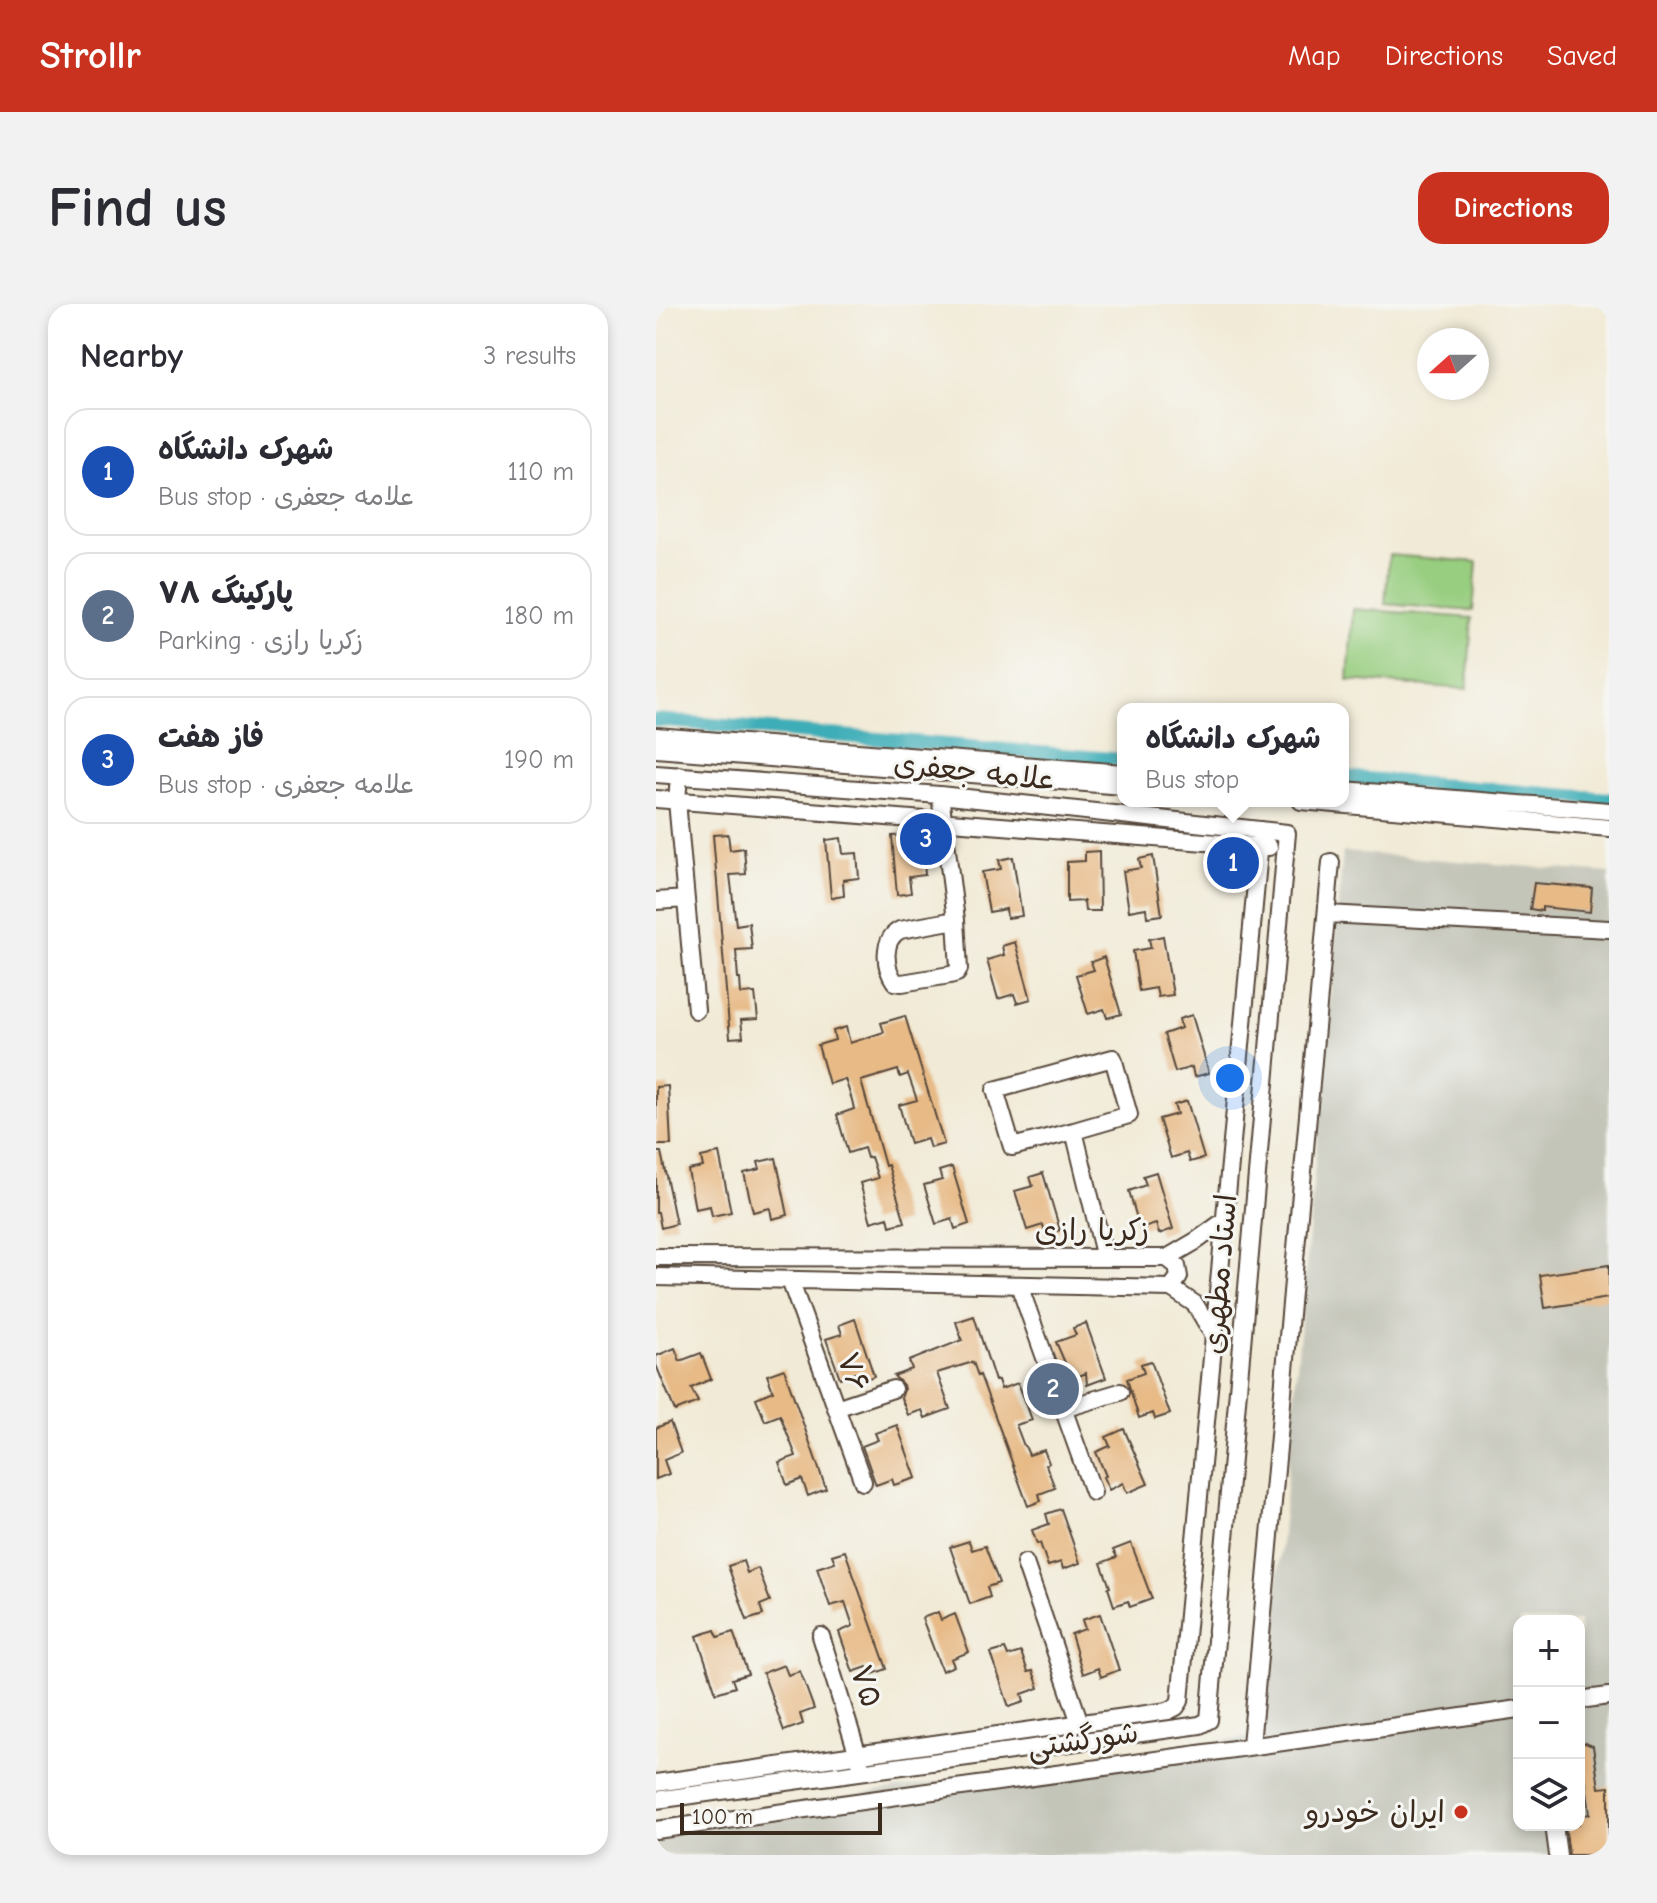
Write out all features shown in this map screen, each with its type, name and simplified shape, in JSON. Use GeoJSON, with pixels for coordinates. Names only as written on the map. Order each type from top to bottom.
{"type":"FeatureCollection","features":[{"type":"Feature","properties":{"kind":"street"},"geometry":{"type":"LineString","coordinates":[[656,736],[1117,773]]}},
{"type":"Feature","properties":{"kind":"street"},"geometry":{"type":"LineString","coordinates":[[656,749],[1117,786]]}},
{"type":"Feature","properties":{"kind":"street","name":"علامه جعفری"},"geometry":{"type":"LineString","coordinates":[[656,774],[940,795],[1286,841]]}},
{"type":"Feature","properties":{"kind":"street"},"geometry":{"type":"LineString","coordinates":[[679,775],[677,801],[696,1010]]}},
{"type":"Feature","properties":{"kind":"street"},"geometry":{"type":"LineString","coordinates":[[1349,790],[1609,811]]}},
{"type":"Feature","properties":{"kind":"street"},"geometry":{"type":"LineString","coordinates":[[940,795],[956,920],[959,969],[957,973],[895,982],[890,976],[886,950],[893,933],[956,920]]}},
{"type":"Feature","properties":{"kind":"street","name":"علامه جعفری"},"geometry":{"type":"LineString","coordinates":[[656,799],[943,822],[1260,838]]}},
{"type":"Feature","properties":{"kind":"street"},"geometry":{"type":"LineString","coordinates":[[1349,805],[1609,828]]}},
{"type":"Feature","properties":{"kind":"street","name":"استاد مطهری"},"geometry":{"type":"LineString","coordinates":[[1080,1723],[1168,1711],[1180,1701],[1260,838]]}},
{"type":"Feature","properties":{"kind":"street","name":"استاد مطهری"},"geometry":{"type":"LineString","coordinates":[[861,1772],[1200,1725],[1209,1720],[1286,841]]}},
{"type":"Feature","properties":{"kind":"street"},"geometry":{"type":"LineString","coordinates":[[1251,1745],[1331,862]]}},
{"type":"Feature","properties":{"kind":"street"},"geometry":{"type":"LineString","coordinates":[[656,901],[686,899]]}},
{"type":"Feature","properties":{"kind":"street"},"geometry":{"type":"LineString","coordinates":[[1327,914],[1609,929]]}},
{"type":"Feature","properties":{"kind":"street"},"geometry":{"type":"LineString","coordinates":[[1113,1058],[1129,1115],[1074,1131],[1012,1147],[995,1090],[1113,1058]]}},
{"type":"Feature","properties":{"kind":"street"},"geometry":{"type":"LineString","coordinates":[[1074,1131],[1105,1258]]}},
{"type":"Feature","properties":{"kind":"street"},"geometry":{"type":"LineString","coordinates":[[1167,1258],[1224,1221]]}},
{"type":"Feature","properties":{"kind":"street","name":"زکریا رازی"},"geometry":{"type":"LineString","coordinates":[[656,1257],[1167,1258],[1177,1266],[1179,1277],[1171,1288],[656,1277]]}},
{"type":"Feature","properties":{"kind":"street"},"geometry":{"type":"LineString","coordinates":[[820,1281],[821,1258]]}},
{"type":"Feature","properties":{"kind":"street"},"geometry":{"type":"LineString","coordinates":[[1063,1258],[1063,1286]]}},
{"type":"Feature","properties":{"kind":"street","name":"۷۶"},"geometry":{"type":"LineString","coordinates":[[790,1280],[863,1482]]}},
{"type":"Feature","properties":{"kind":"street"},"geometry":{"type":"LineString","coordinates":[[1019,1285],[1093,1492]]}},
{"type":"Feature","properties":{"kind":"street"},"geometry":{"type":"LineString","coordinates":[[1171,1288],[1195,1304],[1214,1336]]}},
{"type":"Feature","properties":{"kind":"street"},"geometry":{"type":"LineString","coordinates":[[836,1408],[893,1389]]}},
{"type":"Feature","properties":{"kind":"street"},"geometry":{"type":"LineString","coordinates":[[1063,1409],[1120,1392]]}},
{"type":"Feature","properties":{"kind":"street"},"geometry":{"type":"LineString","coordinates":[[656,1783],[1080,1723],[1025,1563]]}},
{"type":"Feature","properties":{"kind":"street","name":"۷۵"},"geometry":{"type":"LineString","coordinates":[[821,1636],[861,1772]]}},
{"type":"Feature","properties":{"kind":"street"},"geometry":{"type":"LineString","coordinates":[[1585,1699],[1609,1696]]}},
{"type":"Feature","properties":{"kind":"street","name":"شورگشتی"},"geometry":{"type":"LineString","coordinates":[[656,1830],[1513,1710]]}},
{"type":"Feature","properties":{"kind":"street"},"geometry":{"type":"LineString","coordinates":[[656,1800],[861,1772]]}},
{"type":"Feature","properties":{"kind":"street"},"geometry":{"type":"LineString","coordinates":[[1555,1831],[1558,1855]]}},
{"type":"Feature","properties":{"kind":"shaded area"},"geometry":{"type":"Polygon","coordinates":[[[1343,852],[1609,873],[1609,1855],[656,1855],[656,1824],[1264,1735],[1343,852]]]}},
{"type":"Feature","properties":{"kind":"green space"},"geometry":{"type":"Polygon","coordinates":[[[1389,555],[1477,562],[1473,611],[1385,604],[1389,555]]]}},
{"type":"Feature","properties":{"kind":"green space"},"geometry":{"type":"Polygon","coordinates":[[[1353,609],[1472,618],[1467,689],[1348,680],[1353,609]]]}},
{"type":"Feature","properties":{"kind":"building"},"geometry":{"type":"Polygon","coordinates":[[[728,834],[730,850],[744,848],[746,874],[730,875],[736,925],[749,923],[752,949],[736,950],[738,979],[741,994],[755,993],[758,1019],[741,1020],[743,1037],[730,1038],[713,835],[728,834]]]}},
{"type":"Feature","properties":{"kind":"building"},"geometry":{"type":"Polygon","coordinates":[[[908,835],[909,851],[923,850],[925,875],[909,877],[911,893],[897,895],[892,836],[908,835]]]}},
{"type":"Feature","properties":{"kind":"building"},"geometry":{"type":"Polygon","coordinates":[[[841,838],[843,854],[857,853],[859,878],[843,880],[844,896],[831,898],[826,840],[841,838]]]}},
{"type":"Feature","properties":{"kind":"building"},"geometry":{"type":"Polygon","coordinates":[[[1099,851],[1100,911],[1085,911],[1084,901],[1067,902],[1067,862],[1085,861],[1085,852],[1099,851]]]}},
{"type":"Feature","properties":{"kind":"building"},"geometry":{"type":"Polygon","coordinates":[[[1153,856],[1162,915],[1147,917],[1146,908],[1129,911],[1123,871],[1141,868],[1139,859],[1153,856]]]}},
{"type":"Feature","properties":{"kind":"building"},"geometry":{"type":"Polygon","coordinates":[[[1013,857],[1022,916],[1007,918],[1006,909],[989,912],[982,872],[1001,869],[999,860],[1013,857]]]}},
{"type":"Feature","properties":{"kind":"building"},"geometry":{"type":"Polygon","coordinates":[[[1534,883],[1592,888],[1590,912],[1542,907],[1542,911],[1530,909],[1534,883]]]}},
{"type":"Feature","properties":{"kind":"building"},"geometry":{"type":"Polygon","coordinates":[[[1163,936],[1173,995],[1158,997],[1156,988],[1139,991],[1133,951],[1151,948],[1149,939],[1163,936]]]}},
{"type":"Feature","properties":{"kind":"building"},"geometry":{"type":"Polygon","coordinates":[[[1015,942],[1031,999],[1017,1003],[1014,994],[998,999],[987,960],[1004,955],[1002,946],[1015,942]]]}},
{"type":"Feature","properties":{"kind":"building"},"geometry":{"type":"Polygon","coordinates":[[[1104,957],[1121,1014],[1107,1018],[1104,1009],[1088,1014],[1076,975],[1094,970],[1091,962],[1104,957]]]}},
{"type":"Feature","properties":{"kind":"building"},"geometry":{"type":"Polygon","coordinates":[[[1192,1015],[1209,1073],[1194,1077],[1192,1067],[1175,1072],[1164,1034],[1181,1028],[1179,1019],[1192,1015]]]}},
{"type":"Feature","properties":{"kind":"building"},"geometry":{"type":"Polygon","coordinates":[[[905,1016],[944,1144],[930,1148],[927,1139],[910,1144],[899,1105],[917,1100],[908,1074],[900,1077],[898,1070],[861,1081],[885,1166],[888,1165],[905,1222],[890,1226],[888,1217],[871,1222],[860,1183],[878,1178],[871,1157],[867,1158],[864,1148],[848,1153],[837,1115],[854,1109],[852,1100],[845,1079],[829,1084],[818,1045],[835,1040],[833,1031],[846,1027],[850,1043],[884,1032],[881,1023],[905,1016]]]}},
{"type":"Feature","properties":{"kind":"building"},"geometry":{"type":"Polygon","coordinates":[[[668,1086],[671,1145],[656,1145],[656,1087],[668,1086]]]}},
{"type":"Feature","properties":{"kind":"building"},"geometry":{"type":"Polygon","coordinates":[[[1187,1101],[1204,1158],[1190,1162],[1187,1153],[1171,1158],[1159,1119],[1177,1114],[1174,1105],[1187,1101]]]}},
{"type":"Feature","properties":{"kind":"building"},"geometry":{"type":"Polygon","coordinates":[[[656,1152],[661,1152],[676,1224],[661,1228],[656,1212],[656,1152]]]}},
{"type":"Feature","properties":{"kind":"building"},"geometry":{"type":"Polygon","coordinates":[[[719,1153],[731,1212],[712,1216],[710,1206],[695,1209],[688,1170],[703,1167],[701,1157],[719,1153]]]}},
{"type":"Feature","properties":{"kind":"building"},"geometry":{"type":"Polygon","coordinates":[[[776,1158],[788,1215],[772,1219],[770,1208],[753,1212],[744,1173],[760,1169],[758,1162],[776,1158]]]}},
{"type":"Feature","properties":{"kind":"building"},"geometry":{"type":"Polygon","coordinates":[[[952,1167],[969,1224],[955,1229],[952,1219],[936,1224],[924,1185],[942,1180],[939,1171],[952,1167]]]}},
{"type":"Feature","properties":{"kind":"building"},"geometry":{"type":"Polygon","coordinates":[[[1156,1172],[1173,1229],[1159,1234],[1156,1224],[1140,1229],[1129,1191],[1146,1185],[1143,1176],[1156,1172]]]}},
{"type":"Feature","properties":{"kind":"building"},"geometry":{"type":"Polygon","coordinates":[[[1043,1173],[1060,1230],[1046,1234],[1043,1225],[1027,1230],[1015,1191],[1033,1186],[1030,1177],[1043,1173]]]}},
{"type":"Feature","properties":{"kind":"building"},"geometry":{"type":"Polygon","coordinates":[[[1609,1265],[1609,1298],[1545,1308],[1540,1275],[1609,1265]]]}},
{"type":"Feature","properties":{"kind":"building"},"geometry":{"type":"Polygon","coordinates":[[[974,1316],[995,1381],[998,1380],[1001,1389],[1018,1383],[1027,1406],[1032,1420],[1016,1425],[1024,1446],[1029,1455],[1044,1450],[1049,1463],[1046,1465],[1055,1488],[1039,1494],[1041,1501],[1028,1506],[973,1362],[937,1373],[950,1409],[925,1418],[922,1410],[908,1415],[901,1398],[903,1385],[894,1376],[912,1369],[909,1361],[962,1340],[956,1322],[974,1316]]]}},
{"type":"Feature","properties":{"kind":"building"},"geometry":{"type":"Polygon","coordinates":[[[855,1319],[874,1376],[858,1382],[855,1373],[840,1378],[826,1339],[842,1334],[839,1325],[855,1319]]]}},
{"type":"Feature","properties":{"kind":"building"},"geometry":{"type":"Polygon","coordinates":[[[1086,1323],[1106,1378],[1087,1385],[1086,1373],[1072,1379],[1056,1342],[1076,1335],[1073,1328],[1086,1323]]]}},
{"type":"Feature","properties":{"kind":"building"},"geometry":{"type":"Polygon","coordinates":[[[675,1348],[680,1361],[701,1353],[711,1379],[691,1388],[698,1402],[675,1411],[656,1365],[656,1356],[675,1348]]]}},
{"type":"Feature","properties":{"kind":"building"},"geometry":{"type":"Polygon","coordinates":[[[1151,1361],[1170,1414],[1155,1419],[1153,1413],[1139,1418],[1127,1379],[1144,1373],[1141,1364],[1151,1361]]]}},
{"type":"Feature","properties":{"kind":"building"},"geometry":{"type":"Polygon","coordinates":[[[784,1369],[826,1489],[808,1496],[802,1479],[787,1485],[779,1462],[796,1456],[780,1415],[765,1421],[756,1398],[773,1391],[767,1375],[784,1369]]]}},
{"type":"Feature","properties":{"kind":"building"},"geometry":{"type":"Polygon","coordinates":[[[670,1422],[681,1453],[664,1460],[669,1474],[656,1479],[656,1428],[670,1422]]]}},
{"type":"Feature","properties":{"kind":"building"},"geometry":{"type":"Polygon","coordinates":[[[897,1425],[916,1478],[894,1485],[892,1479],[876,1485],[862,1446],[878,1440],[875,1433],[897,1425]]]}},
{"type":"Feature","properties":{"kind":"building"},"geometry":{"type":"Polygon","coordinates":[[[1124,1429],[1148,1484],[1127,1493],[1123,1483],[1109,1490],[1096,1452],[1110,1446],[1106,1437],[1124,1429]]]}},
{"type":"Feature","properties":{"kind":"building"},"geometry":{"type":"Polygon","coordinates":[[[1061,1509],[1080,1563],[1063,1569],[1061,1562],[1048,1566],[1032,1530],[1049,1524],[1046,1514],[1061,1509]]]}},
{"type":"Feature","properties":{"kind":"building"},"geometry":{"type":"Polygon","coordinates":[[[969,1541],[972,1550],[985,1546],[999,1583],[987,1587],[990,1597],[970,1604],[950,1547],[969,1541]]]}},
{"type":"Feature","properties":{"kind":"building"},"geometry":{"type":"Polygon","coordinates":[[[1131,1543],[1152,1599],[1130,1607],[1128,1601],[1114,1606],[1101,1563],[1117,1557],[1113,1550],[1131,1543]]]}},
{"type":"Feature","properties":{"kind":"building"},"geometry":{"type":"Polygon","coordinates":[[[845,1551],[887,1669],[870,1675],[867,1667],[853,1672],[839,1632],[853,1626],[845,1602],[830,1606],[817,1568],[835,1562],[832,1555],[845,1551]]]}},
{"type":"Feature","properties":{"kind":"building"},"geometry":{"type":"Polygon","coordinates":[[[743,1561],[747,1573],[758,1568],[770,1601],[760,1605],[763,1615],[747,1620],[728,1566],[743,1561]]]}},
{"type":"Feature","properties":{"kind":"building"},"geometry":{"type":"Polygon","coordinates":[[[938,1612],[941,1620],[955,1614],[969,1652],[951,1659],[954,1666],[942,1671],[922,1618],[938,1612]]]}},
{"type":"Feature","properties":{"kind":"building"},"geometry":{"type":"Polygon","coordinates":[[[1100,1614],[1119,1670],[1101,1677],[1098,1668],[1083,1674],[1071,1634],[1085,1629],[1082,1620],[1100,1614]]]}},
{"type":"Feature","properties":{"kind":"building"},"geometry":{"type":"Polygon","coordinates":[[[715,1630],[718,1637],[733,1632],[748,1674],[732,1679],[735,1687],[716,1693],[697,1636],[715,1630]]]}},
{"type":"Feature","properties":{"kind":"building"},"geometry":{"type":"Polygon","coordinates":[[[1005,1649],[1008,1656],[1021,1652],[1028,1672],[1033,1671],[1039,1688],[1022,1694],[1024,1702],[1009,1707],[991,1653],[1005,1649]]]}},
{"type":"Feature","properties":{"kind":"building"},"geometry":{"type":"Polygon","coordinates":[[[784,1665],[788,1675],[800,1671],[814,1709],[800,1714],[803,1724],[784,1731],[763,1673],[784,1665]]]}},
{"type":"Feature","properties":{"kind":"building"},"geometry":{"type":"Polygon","coordinates":[[[1585,1743],[1593,1746],[1599,1788],[1609,1787],[1609,1855],[1569,1855],[1566,1831],[1585,1831],[1585,1815],[1590,1814],[1585,1743]]]}},
{"type":"Feature","properties":{"kind":"waterway"},"geometry":{"type":"LineString","coordinates":[[656,720],[1117,759]]}},
{"type":"Feature","properties":{"kind":"waterway"},"geometry":{"type":"LineString","coordinates":[[1349,777],[1609,799]]}},
{"type":"Feature","properties":{"kind":"place","name":"فاز هفت"},"geometry":{"type":"Point","coordinates":[926,839]}},
{"type":"Feature","properties":{"kind":"place","name":"شهرک دانشگاه"},"geometry":{"type":"Point","coordinates":[1233,863]}},
{"type":"Feature","properties":{"kind":"place","name":"پارکینگ ۷۸"},"geometry":{"type":"Point","coordinates":[1053,1389]}},
{"type":"Feature","properties":{"kind":"place","name":"ایران خودرو"},"geometry":{"type":"Point","coordinates":[1461,1812]}}]}
